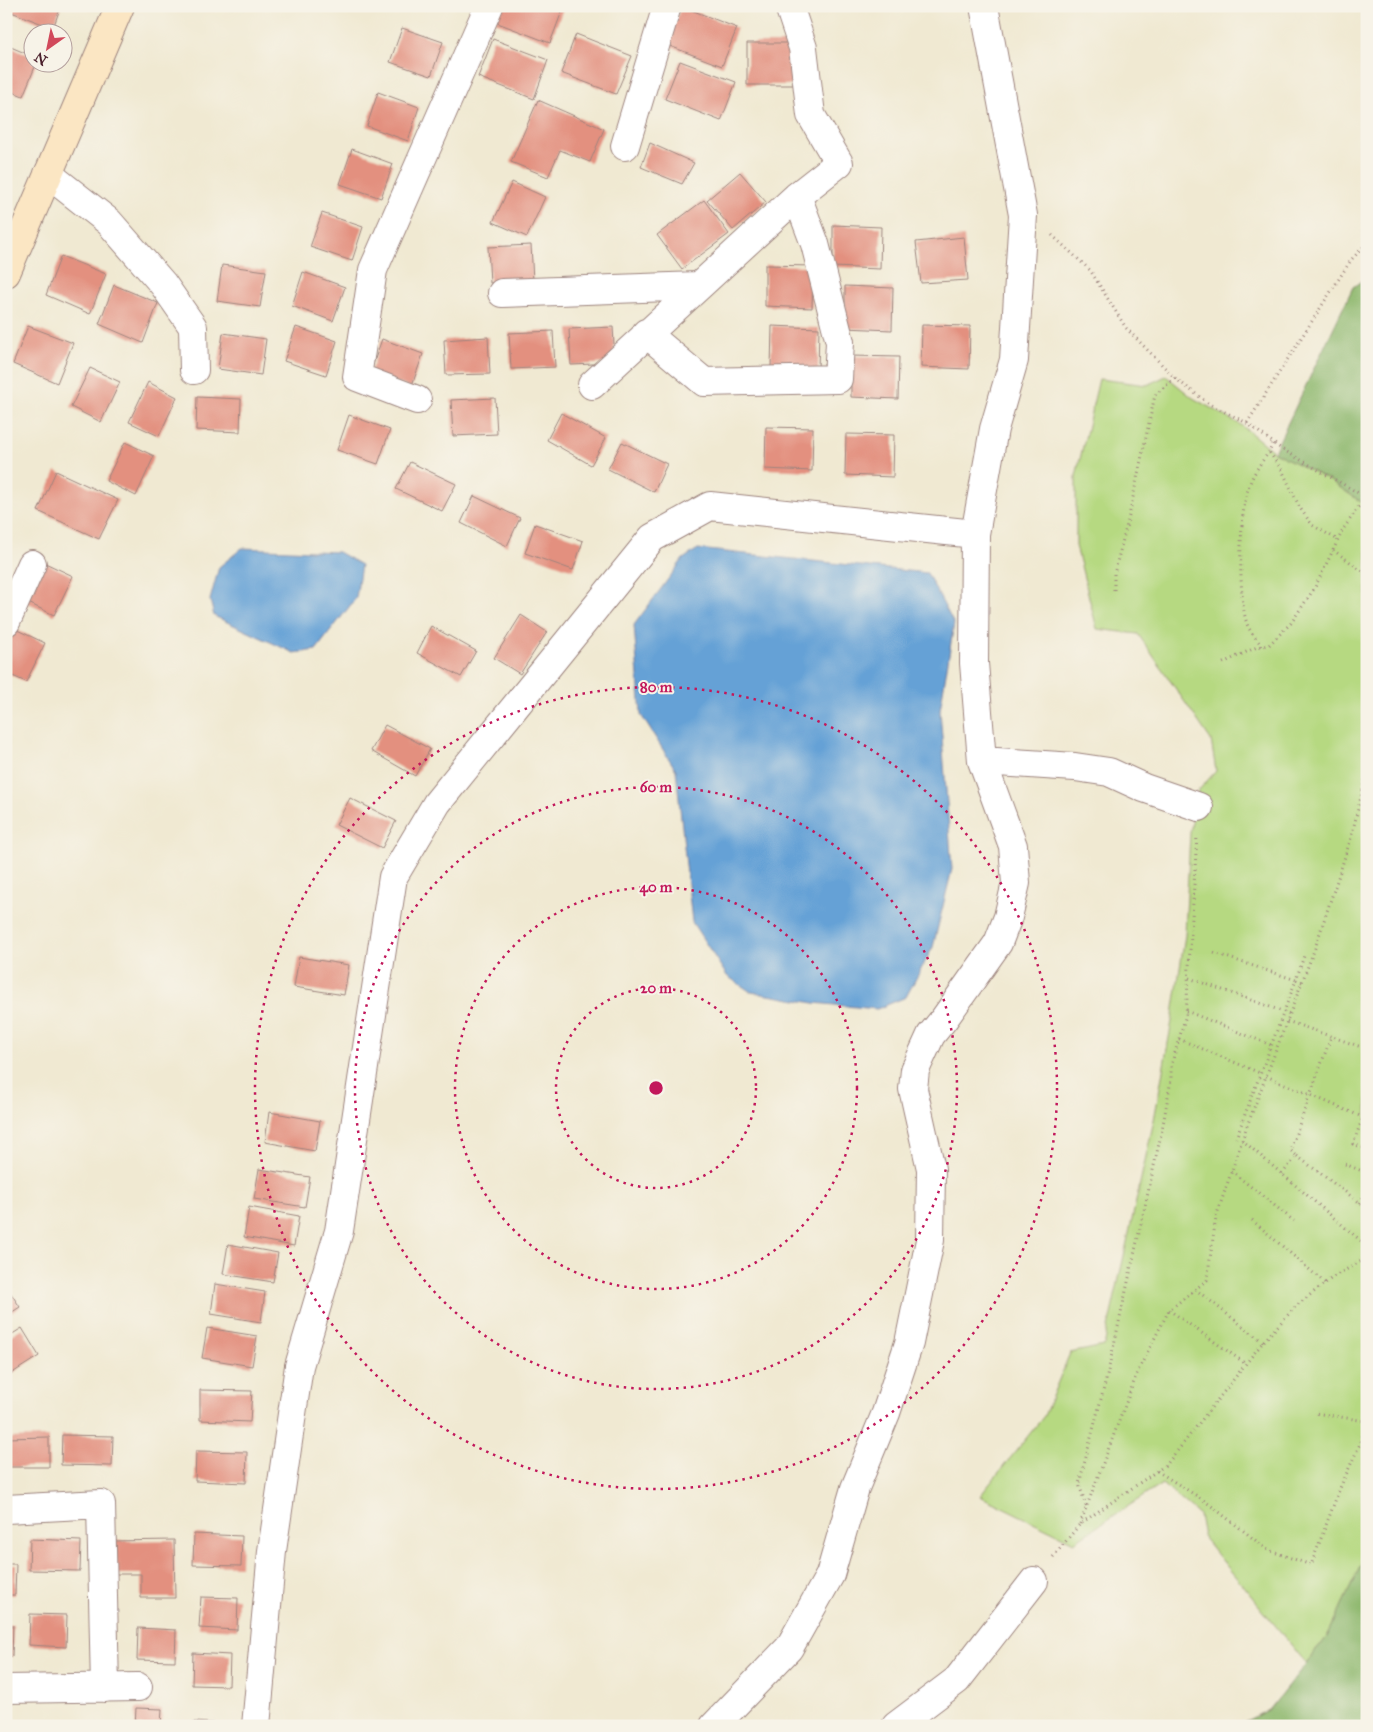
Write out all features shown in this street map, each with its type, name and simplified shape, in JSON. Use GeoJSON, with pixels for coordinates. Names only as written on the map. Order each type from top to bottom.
{"type":"FeatureCollection","features":[{"type":"Feature","properties":{"kind":"street"},"geometry":{"type":"LineString","coordinates":[[6,273],[120,6]]}},
{"type":"Feature","properties":{"kind":"street"},"geometry":{"type":"LineString","coordinates":[[418,400],[357,376],[373,270],[489,6]]}},
{"type":"Feature","properties":{"kind":"street"},"geometry":{"type":"LineString","coordinates":[[625,146],[667,6]]}},
{"type":"Feature","properties":{"kind":"street"},"geometry":{"type":"LineString","coordinates":[[592,386],[646,333],[797,196],[839,163],[811,115],[804,48],[788,6]]}},
{"type":"Feature","properties":{"kind":"street"},"geometry":{"type":"LineString","coordinates":[[714,1726],[789,1648],[830,1575],[855,1488],[886,1413],[909,1343],[930,1240],[931,1169],[913,1089],[915,1070],[931,1035],[944,1020],[998,942],[1008,917],[1016,883],[1013,846],[982,761],[974,664],[974,534],[994,428],[1014,360],[1023,215],[984,6]]}},
{"type":"Feature","properties":{"kind":"street"},"geometry":{"type":"LineString","coordinates":[[48,174],[109,222],[163,284],[193,327],[194,370]]}},
{"type":"Feature","properties":{"kind":"street"},"geometry":{"type":"LineString","coordinates":[[646,333],[704,382],[838,379],[840,342],[815,244],[797,196]]}},
{"type":"Feature","properties":{"kind":"street"},"geometry":{"type":"LineString","coordinates":[[502,293],[698,286]]}},
{"type":"Feature","properties":{"kind":"street"},"geometry":{"type":"LineString","coordinates":[[256,1726],[272,1551],[299,1366],[339,1230],[393,877],[437,803],[652,538],[710,506],[974,534]]}},
{"type":"Feature","properties":{"kind":"street"},"geometry":{"type":"LineString","coordinates":[[6,622],[32,564]]}},
{"type":"Feature","properties":{"kind":"street"},"geometry":{"type":"LineString","coordinates":[[982,761],[1075,767],[1109,772],[1144,788],[1199,807]]}},
{"type":"Feature","properties":{"kind":"street"},"geometry":{"type":"LineString","coordinates":[[6,1509],[101,1504],[105,1688]]}},
{"type":"Feature","properties":{"kind":"street"},"geometry":{"type":"LineString","coordinates":[[896,1726],[957,1680],[1034,1581]]}},
{"type":"Feature","properties":{"kind":"street"},"geometry":{"type":"LineString","coordinates":[[6,1689],[138,1687]]}},
{"type":"Feature","properties":{"kind":"path"},"geometry":{"type":"LineString","coordinates":[[1023,215],[1063,243],[1090,270],[1126,328],[1175,378],[1208,404],[1247,423],[1273,444],[1366,498],[1338,540],[1314,589],[1291,623],[1269,645],[1262,646],[1223,663]]}},
{"type":"Feature","properties":{"kind":"path"},"geometry":{"type":"LineString","coordinates":[[1247,423],[1351,260],[1367,243]]}},
{"type":"Feature","properties":{"kind":"path"},"geometry":{"type":"LineString","coordinates":[[1114,590],[1114,574],[1129,516],[1155,395],[1175,378]]}},
{"type":"Feature","properties":{"kind":"path"},"geometry":{"type":"LineString","coordinates":[[1262,646],[1248,626],[1242,608],[1240,578],[1247,490],[1256,469],[1273,444]]}},
{"type":"Feature","properties":{"kind":"path"},"geometry":{"type":"LineString","coordinates":[[1269,452],[1282,470],[1300,508],[1312,525],[1338,540]]}},
{"type":"Feature","properties":{"kind":"path"},"geometry":{"type":"LineString","coordinates":[[1333,549],[1367,574]]}},
{"type":"Feature","properties":{"kind":"path"},"geometry":{"type":"LineString","coordinates":[[1080,1524],[1138,1371],[1169,1310],[1206,1280],[1216,1217],[1242,1140],[1302,982],[1351,838],[1367,772]]}},
{"type":"Feature","properties":{"kind":"path"},"geometry":{"type":"LineString","coordinates":[[1086,1506],[1079,1484],[1107,1376],[1162,1130],[1171,1080],[1171,1066],[1186,1011],[1192,879],[1199,807]]}},
{"type":"Feature","properties":{"kind":"path"},"geometry":{"type":"LineString","coordinates":[[1214,953],[1302,982]]}},
{"type":"Feature","properties":{"kind":"path"},"geometry":{"type":"LineString","coordinates":[[1236,1138],[1305,953]]}},
{"type":"Feature","properties":{"kind":"path"},"geometry":{"type":"LineString","coordinates":[[1189,978],[1290,1014]]}},
{"type":"Feature","properties":{"kind":"path"},"geometry":{"type":"LineString","coordinates":[[1186,1011],[1271,1045]]}},
{"type":"Feature","properties":{"kind":"path"},"geometry":{"type":"LineString","coordinates":[[1287,1022],[1367,1049]]}},
{"type":"Feature","properties":{"kind":"path"},"geometry":{"type":"LineString","coordinates":[[1331,1037],[1290,1150],[1367,1208]]}},
{"type":"Feature","properties":{"kind":"path"},"geometry":{"type":"LineString","coordinates":[[1178,1039],[1260,1074]]}},
{"type":"Feature","properties":{"kind":"path"},"geometry":{"type":"LineString","coordinates":[[1266,1057],[1272,1060]]}},
{"type":"Feature","properties":{"kind":"path"},"geometry":{"type":"LineString","coordinates":[[1266,1076],[1367,1119]]}},
{"type":"Feature","properties":{"kind":"path"},"geometry":{"type":"LineString","coordinates":[[1367,1106],[1353,1144],[1367,1149]]}},
{"type":"Feature","properties":{"kind":"path"},"geometry":{"type":"LineString","coordinates":[[1242,1140],[1367,1246]]}},
{"type":"Feature","properties":{"kind":"path"},"geometry":{"type":"LineString","coordinates":[[1282,1174],[1297,1156]]}},
{"type":"Feature","properties":{"kind":"path"},"geometry":{"type":"LineString","coordinates":[[1345,1164],[1367,1173]]}},
{"type":"Feature","properties":{"kind":"path"},"geometry":{"type":"LineString","coordinates":[[1231,1171],[1294,1220]]}},
{"type":"Feature","properties":{"kind":"path"},"geometry":{"type":"LineString","coordinates":[[1360,1203],[1367,1188]]}},
{"type":"Feature","properties":{"kind":"path"},"geometry":{"type":"LineString","coordinates":[[1252,1220],[1325,1283]]}},
{"type":"Feature","properties":{"kind":"path"},"geometry":{"type":"LineString","coordinates":[[1034,1581],[1080,1524],[1167,1464],[1246,1364],[1296,1306],[1325,1283],[1367,1258]]}},
{"type":"Feature","properties":{"kind":"path"},"geometry":{"type":"LineString","coordinates":[[1195,1289],[1264,1342]]}},
{"type":"Feature","properties":{"kind":"path"},"geometry":{"type":"LineString","coordinates":[[1169,1310],[1246,1364]]}},
{"type":"Feature","properties":{"kind":"path"},"geometry":{"type":"LineString","coordinates":[[1157,1471],[1205,1501],[1268,1550],[1311,1565],[1340,1488],[1360,1444],[1366,1421],[1315,1414]]}},
{"type":"Feature","properties":{"kind":"green space"},"geometry":{"type":"Polygon","coordinates":[[[1367,277],[1367,506],[1329,480],[1274,452],[1353,287],[1367,277]]]}},
{"type":"Feature","properties":{"kind":"green space"},"geometry":{"type":"Polygon","coordinates":[[[1166,376],[1193,398],[1241,425],[1274,452],[1329,480],[1367,506],[1367,1552],[1327,1637],[1306,1663],[1203,1537],[1199,1515],[1162,1484],[1074,1542],[980,1496],[1044,1416],[1070,1353],[1104,1346],[1154,1120],[1172,1021],[1185,935],[1190,833],[1198,791],[1216,771],[1211,740],[1138,634],[1097,629],[1076,546],[1076,476],[1099,379],[1147,385],[1166,376]]]}},
{"type":"Feature","properties":{"kind":"green space"},"geometry":{"type":"Polygon","coordinates":[[[1367,1552],[1367,1726],[1236,1726],[1270,1709],[1327,1637],[1367,1552]]]}},
{"type":"Feature","properties":{"kind":"water"},"geometry":{"type":"Polygon","coordinates":[[[242,548],[338,552],[361,565],[356,598],[316,650],[294,653],[214,616],[210,600],[219,567],[242,548]]]}},
{"type":"Feature","properties":{"kind":"water"},"geometry":{"type":"Polygon","coordinates":[[[698,549],[927,573],[954,624],[940,710],[952,869],[933,947],[906,997],[877,1009],[814,1003],[751,992],[727,976],[692,922],[676,770],[641,715],[634,625],[683,559],[698,549]]]}},
{"type":"Feature","properties":{"kind":"building"},"geometry":{"type":"Polygon","coordinates":[[[6,6],[61,6],[55,22],[37,22],[6,10],[6,6]]]}},
{"type":"Feature","properties":{"kind":"building"},"geometry":{"type":"Polygon","coordinates":[[[501,6],[564,6],[550,43],[495,22],[501,6]]]}},
{"type":"Feature","properties":{"kind":"building"},"geometry":{"type":"Polygon","coordinates":[[[681,6],[737,28],[722,66],[667,45],[681,6]]]}},
{"type":"Feature","properties":{"kind":"building"},"geometry":{"type":"Polygon","coordinates":[[[402,28],[443,42],[431,76],[390,62],[402,28]]]}},
{"type":"Feature","properties":{"kind":"building"},"geometry":{"type":"Polygon","coordinates":[[[576,34],[632,56],[616,94],[561,73],[576,34]]]}},
{"type":"Feature","properties":{"kind":"building"},"geometry":{"type":"Polygon","coordinates":[[[493,39],[548,60],[534,99],[478,77],[493,39]]]}},
{"type":"Feature","properties":{"kind":"building"},"geometry":{"type":"Polygon","coordinates":[[[747,43],[794,43],[795,85],[747,85],[747,43]]]}},
{"type":"Feature","properties":{"kind":"building"},"geometry":{"type":"Polygon","coordinates":[[[6,45],[22,52],[22,72],[33,72],[23,96],[6,89],[6,45]]]}},
{"type":"Feature","properties":{"kind":"building"},"geometry":{"type":"Polygon","coordinates":[[[680,61],[736,82],[721,121],[665,99],[680,61]]]}},
{"type":"Feature","properties":{"kind":"building"},"geometry":{"type":"Polygon","coordinates":[[[378,92],[419,107],[408,141],[367,126],[378,92]]]}},
{"type":"Feature","properties":{"kind":"building"},"geometry":{"type":"Polygon","coordinates":[[[538,100],[604,129],[590,162],[560,150],[548,177],[511,162],[538,100]]]}},
{"type":"Feature","properties":{"kind":"building"},"geometry":{"type":"Polygon","coordinates":[[[650,143],[694,163],[682,184],[641,167],[650,143]]]}},
{"type":"Feature","properties":{"kind":"building"},"geometry":{"type":"Polygon","coordinates":[[[352,149],[393,164],[381,198],[340,184],[352,149]]]}},
{"type":"Feature","properties":{"kind":"building"},"geometry":{"type":"Polygon","coordinates":[[[740,172],[766,202],[733,230],[707,200],[740,172]]]}},
{"type":"Feature","properties":{"kind":"building"},"geometry":{"type":"Polygon","coordinates":[[[512,182],[545,197],[527,237],[493,222],[512,182]]]}},
{"type":"Feature","properties":{"kind":"building"},"geometry":{"type":"Polygon","coordinates":[[[704,200],[729,234],[682,269],[657,235],[704,200]]]}},
{"type":"Feature","properties":{"kind":"building"},"geometry":{"type":"Polygon","coordinates":[[[322,213],[363,227],[352,261],[310,247],[322,213]]]}},
{"type":"Feature","properties":{"kind":"building"},"geometry":{"type":"Polygon","coordinates":[[[833,225],[881,227],[880,269],[833,267],[833,225]]]}},
{"type":"Feature","properties":{"kind":"building"},"geometry":{"type":"Polygon","coordinates":[[[964,237],[968,280],[921,283],[916,242],[964,237]]]}},
{"type":"Feature","properties":{"kind":"building"},"geometry":{"type":"Polygon","coordinates":[[[531,245],[533,281],[490,283],[488,247],[531,245]]]}},
{"type":"Feature","properties":{"kind":"building"},"geometry":{"type":"Polygon","coordinates":[[[61,256],[106,274],[90,314],[46,295],[61,256]]]}},
{"type":"Feature","properties":{"kind":"building"},"geometry":{"type":"Polygon","coordinates":[[[222,265],[266,271],[260,307],[217,301],[222,265]]]}},
{"type":"Feature","properties":{"kind":"building"},"geometry":{"type":"Polygon","coordinates":[[[765,265],[813,266],[812,308],[765,306],[765,265]]]}},
{"type":"Feature","properties":{"kind":"building"},"geometry":{"type":"Polygon","coordinates":[[[303,272],[345,287],[333,321],[292,306],[303,272]]]}},
{"type":"Feature","properties":{"kind":"building"},"geometry":{"type":"Polygon","coordinates":[[[114,285],[158,303],[143,343],[99,324],[114,285]]]}},
{"type":"Feature","properties":{"kind":"building"},"geometry":{"type":"Polygon","coordinates":[[[845,286],[893,288],[892,330],[845,328],[845,286]]]}},
{"type":"Feature","properties":{"kind":"building"},"geometry":{"type":"Polygon","coordinates":[[[922,325],[970,326],[969,369],[921,367],[922,325]]]}},
{"type":"Feature","properties":{"kind":"building"},"geometry":{"type":"Polygon","coordinates":[[[28,326],[73,343],[57,383],[13,364],[28,326]]]}},
{"type":"Feature","properties":{"kind":"building"},"geometry":{"type":"Polygon","coordinates":[[[772,326],[819,328],[818,371],[771,368],[772,326]]]}},
{"type":"Feature","properties":{"kind":"building"},"geometry":{"type":"Polygon","coordinates":[[[296,327],[337,341],[326,375],[284,361],[296,327]]]}},
{"type":"Feature","properties":{"kind":"building"},"geometry":{"type":"Polygon","coordinates":[[[613,327],[615,363],[571,365],[569,329],[613,327]]]}},
{"type":"Feature","properties":{"kind":"building"},"geometry":{"type":"Polygon","coordinates":[[[553,331],[555,367],[511,369],[509,333],[553,331]]]}},
{"type":"Feature","properties":{"kind":"building"},"geometry":{"type":"Polygon","coordinates":[[[223,333],[266,339],[261,375],[218,369],[223,333]]]}},
{"type":"Feature","properties":{"kind":"building"},"geometry":{"type":"Polygon","coordinates":[[[488,337],[490,374],[446,375],[444,340],[488,337]]]}},
{"type":"Feature","properties":{"kind":"building"},"geometry":{"type":"Polygon","coordinates":[[[382,339],[423,354],[411,388],[370,373],[382,339]]]}},
{"type":"Feature","properties":{"kind":"building"},"geometry":{"type":"Polygon","coordinates":[[[851,356],[899,357],[898,399],[851,397],[851,356]]]}},
{"type":"Feature","properties":{"kind":"building"},"geometry":{"type":"Polygon","coordinates":[[[90,368],[120,382],[101,422],[71,407],[90,368]]]}},
{"type":"Feature","properties":{"kind":"building"},"geometry":{"type":"Polygon","coordinates":[[[148,382],[177,397],[159,436],[129,422],[148,382]]]}},
{"type":"Feature","properties":{"kind":"building"},"geometry":{"type":"Polygon","coordinates":[[[197,397],[241,399],[240,432],[196,430],[197,397]]]}},
{"type":"Feature","properties":{"kind":"building"},"geometry":{"type":"Polygon","coordinates":[[[495,398],[497,434],[453,436],[451,400],[495,398]]]}},
{"type":"Feature","properties":{"kind":"building"},"geometry":{"type":"Polygon","coordinates":[[[561,413],[606,438],[591,465],[547,440],[561,413]]]}},
{"type":"Feature","properties":{"kind":"building"},"geometry":{"type":"Polygon","coordinates":[[[349,415],[390,430],[378,464],[337,450],[349,415]]]}},
{"type":"Feature","properties":{"kind":"building"},"geometry":{"type":"Polygon","coordinates":[[[766,427],[813,428],[812,471],[765,469],[766,427]]]}},
{"type":"Feature","properties":{"kind":"building"},"geometry":{"type":"Polygon","coordinates":[[[846,434],[894,435],[893,477],[845,475],[846,434]]]}},
{"type":"Feature","properties":{"kind":"building"},"geometry":{"type":"Polygon","coordinates":[[[125,442],[154,456],[136,496],[106,481],[125,442]]]}},
{"type":"Feature","properties":{"kind":"building"},"geometry":{"type":"Polygon","coordinates":[[[622,442],[667,464],[654,492],[608,469],[622,442]]]}},
{"type":"Feature","properties":{"kind":"building"},"geometry":{"type":"Polygon","coordinates":[[[410,462],[456,484],[442,511],[396,489],[410,462]]]}},
{"type":"Feature","properties":{"kind":"building"},"geometry":{"type":"Polygon","coordinates":[[[56,471],[118,500],[99,539],[38,511],[56,471]]]}},
{"type":"Feature","properties":{"kind":"building"},"geometry":{"type":"Polygon","coordinates":[[[474,496],[520,518],[507,546],[461,523],[474,496]]]}},
{"type":"Feature","properties":{"kind":"building"},"geometry":{"type":"Polygon","coordinates":[[[535,524],[583,541],[573,570],[525,553],[535,524]]]}},
{"type":"Feature","properties":{"kind":"building"},"geometry":{"type":"Polygon","coordinates":[[[43,562],[73,576],[54,615],[24,601],[43,562]]]}},
{"type":"Feature","properties":{"kind":"building"},"geometry":{"type":"Polygon","coordinates":[[[521,615],[547,632],[520,674],[494,658],[521,615]]]}},
{"type":"Feature","properties":{"kind":"building"},"geometry":{"type":"Polygon","coordinates":[[[431,626],[476,651],[461,677],[417,653],[431,626]]]}},
{"type":"Feature","properties":{"kind":"building"},"geometry":{"type":"Polygon","coordinates":[[[15,629],[45,643],[26,682],[6,673],[6,647],[15,629]]]}},
{"type":"Feature","properties":{"kind":"building"},"geometry":{"type":"Polygon","coordinates":[[[385,725],[430,749],[415,776],[371,751],[385,725]]]}},
{"type":"Feature","properties":{"kind":"building"},"geometry":{"type":"Polygon","coordinates":[[[350,798],[396,821],[382,848],[336,825],[350,798]]]}},
{"type":"Feature","properties":{"kind":"building"},"geometry":{"type":"Polygon","coordinates":[[[299,957],[349,965],[344,995],[294,987],[299,957]]]}},
{"type":"Feature","properties":{"kind":"building"},"geometry":{"type":"Polygon","coordinates":[[[269,1112],[320,1121],[315,1151],[265,1142],[269,1112]]]}},
{"type":"Feature","properties":{"kind":"building"},"geometry":{"type":"Polygon","coordinates":[[[259,1169],[310,1177],[305,1207],[254,1199],[259,1169]]]}},
{"type":"Feature","properties":{"kind":"building"},"geometry":{"type":"Polygon","coordinates":[[[249,1207],[299,1216],[294,1246],[244,1237],[249,1207]]]}},
{"type":"Feature","properties":{"kind":"building"},"geometry":{"type":"Polygon","coordinates":[[[228,1244],[278,1253],[273,1282],[223,1274],[228,1244]]]}},
{"type":"Feature","properties":{"kind":"building"},"geometry":{"type":"Polygon","coordinates":[[[215,1284],[265,1292],[261,1322],[211,1314],[215,1284]]]}},
{"type":"Feature","properties":{"kind":"building"},"geometry":{"type":"Polygon","coordinates":[[[6,1286],[20,1307],[6,1316],[6,1286]]]}},
{"type":"Feature","properties":{"kind":"building"},"geometry":{"type":"Polygon","coordinates":[[[22,1328],[39,1356],[6,1377],[6,1338],[22,1328]]]}},
{"type":"Feature","properties":{"kind":"building"},"geometry":{"type":"Polygon","coordinates":[[[207,1328],[257,1336],[252,1366],[202,1358],[207,1328]]]}},
{"type":"Feature","properties":{"kind":"building"},"geometry":{"type":"Polygon","coordinates":[[[200,1390],[252,1391],[250,1422],[200,1420],[200,1390]]]}},
{"type":"Feature","properties":{"kind":"building"},"geometry":{"type":"Polygon","coordinates":[[[62,1435],[113,1436],[112,1466],[61,1465],[62,1435]]]}},
{"type":"Feature","properties":{"kind":"building"},"geometry":{"type":"Polygon","coordinates":[[[49,1437],[49,1467],[6,1467],[6,1438],[49,1437]]]}},
{"type":"Feature","properties":{"kind":"building"},"geometry":{"type":"Polygon","coordinates":[[[196,1451],[247,1452],[246,1483],[195,1481],[196,1451]]]}},
{"type":"Feature","properties":{"kind":"building"},"geometry":{"type":"Polygon","coordinates":[[[194,1534],[242,1536],[241,1566],[193,1565],[194,1534]]]}},
{"type":"Feature","properties":{"kind":"building"},"geometry":{"type":"Polygon","coordinates":[[[30,1539],[81,1541],[80,1571],[29,1570],[30,1539]]]}},
{"type":"Feature","properties":{"kind":"building"},"geometry":{"type":"Polygon","coordinates":[[[174,1540],[175,1598],[141,1598],[141,1574],[112,1574],[112,1541],[174,1540]]]}},
{"type":"Feature","properties":{"kind":"building"},"geometry":{"type":"Polygon","coordinates":[[[6,1564],[16,1564],[15,1595],[6,1595],[6,1564]]]}},
{"type":"Feature","properties":{"kind":"building"},"geometry":{"type":"Polygon","coordinates":[[[201,1597],[238,1598],[237,1630],[199,1628],[201,1597]]]}},
{"type":"Feature","properties":{"kind":"building"},"geometry":{"type":"Polygon","coordinates":[[[30,1614],[67,1615],[66,1647],[29,1645],[30,1614]]]}},
{"type":"Feature","properties":{"kind":"building"},"geometry":{"type":"Polygon","coordinates":[[[6,1625],[13,1625],[12,1657],[6,1657],[6,1625]]]}},
{"type":"Feature","properties":{"kind":"building"},"geometry":{"type":"Polygon","coordinates":[[[138,1628],[176,1630],[175,1661],[137,1660],[138,1628]]]}},
{"type":"Feature","properties":{"kind":"building"},"geometry":{"type":"Polygon","coordinates":[[[193,1653],[230,1655],[229,1686],[192,1685],[193,1653]]]}},
{"type":"Feature","properties":{"kind":"building"},"geometry":{"type":"Polygon","coordinates":[[[136,1708],[162,1709],[161,1726],[135,1726],[136,1708]]]}},
{"type":"Feature","properties":{"kind":"building"},"geometry":{"type":"Polygon","coordinates":[[[194,1722],[224,1724],[224,1726],[194,1726],[194,1722]]]}}]}
